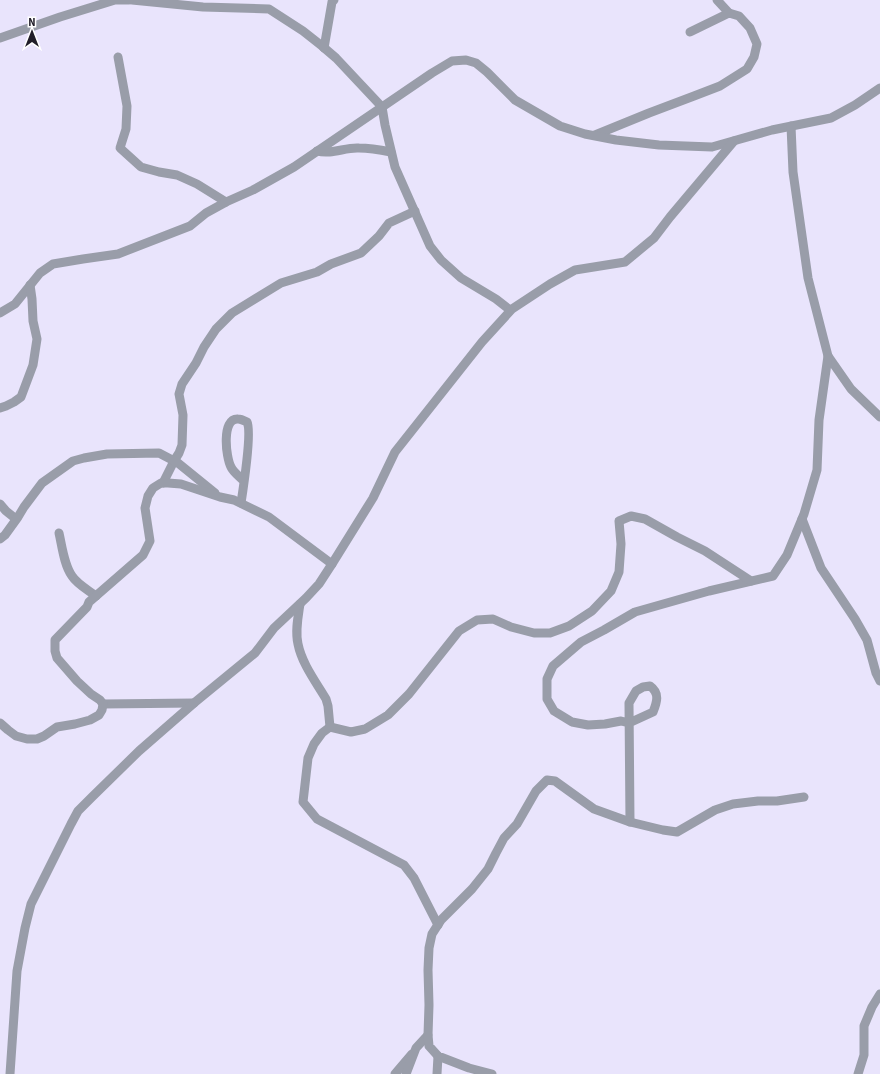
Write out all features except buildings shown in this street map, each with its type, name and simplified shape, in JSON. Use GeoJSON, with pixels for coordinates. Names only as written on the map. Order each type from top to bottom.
{"type":"FeatureCollection","features":[{"type":"Feature","properties":{"kind":"street"},"geometry":{"type":"LineString","coordinates":[[0,38],[115,0],[130,0],[203,8],[269,9],[303,31],[336,58],[382,108],[395,167],[430,246],[441,260],[461,278],[496,299],[510,310]]}},
{"type":"Feature","properties":{"kind":"street"},"geometry":{"type":"LineString","coordinates":[[324,48],[332,2],[334,0]]}},
{"type":"Feature","properties":{"kind":"street"},"geometry":{"type":"LineString","coordinates":[[595,135],[720,86],[747,69],[754,57],[757,44],[750,28],[739,16],[729,13],[717,0]]}},
{"type":"Feature","properties":{"kind":"street"},"geometry":{"type":"LineString","coordinates":[[690,32],[729,13]]}},
{"type":"Feature","properties":{"kind":"street"},"geometry":{"type":"LineString","coordinates":[[118,57],[127,106],[126,129],[120,148],[141,167],[177,175],[197,184],[226,202]]}},
{"type":"Feature","properties":{"kind":"street"},"geometry":{"type":"LineString","coordinates":[[0,312],[14,304],[40,273],[53,264],[83,258],[118,254],[190,226],[206,213],[253,190],[294,167],[452,61],[466,60],[476,63],[515,100],[560,126],[585,134],[616,140],[667,145],[712,147],[772,130],[830,118],[855,105],[880,88]]}},
{"type":"Feature","properties":{"kind":"street"},"geometry":{"type":"LineString","coordinates":[[791,126],[793,172],[808,278],[828,356],[850,390],[880,417]]}},
{"type":"Feature","properties":{"kind":"street"},"geometry":{"type":"LineString","coordinates":[[10,1074],[18,971],[25,928],[31,904],[78,812],[139,751],[255,653],[274,628],[319,584],[373,498],[395,452],[482,342],[510,310],[575,270],[625,262],[654,238],[734,141]]}},
{"type":"Feature","properties":{"kind":"street"},"geometry":{"type":"LineString","coordinates":[[317,151],[332,152],[358,148],[391,152]]}},
{"type":"Feature","properties":{"kind":"street"},"geometry":{"type":"LineString","coordinates":[[163,483],[182,445],[183,415],[179,394],[182,384],[216,330],[232,313],[281,284],[316,272],[331,264],[361,253],[379,236],[389,223],[415,211]]}},
{"type":"Feature","properties":{"kind":"street"},"geometry":{"type":"LineString","coordinates":[[0,408],[10,404],[20,397],[33,365],[37,339],[33,320],[30,285]]}},
{"type":"Feature","properties":{"kind":"street"},"geometry":{"type":"LineString","coordinates":[[630,822],[629,723],[620,721],[588,725],[572,722],[554,712],[547,699],[547,679],[553,666],[581,642],[635,612],[709,591],[772,576],[787,555],[802,519],[817,470],[819,420],[828,356]]}},
{"type":"Feature","properties":{"kind":"street"},"geometry":{"type":"LineString","coordinates":[[241,503],[244,482],[249,425],[248,422],[238,419],[229,424],[226,437],[226,448],[231,468],[244,482]]}},
{"type":"Feature","properties":{"kind":"street"},"geometry":{"type":"LineString","coordinates":[[0,539],[5,535],[42,483],[73,461],[84,458],[107,454],[159,453],[174,461],[220,497]]}},
{"type":"Feature","properties":{"kind":"street"},"geometry":{"type":"LineString","coordinates":[[0,723],[16,736],[27,739],[37,739],[57,727],[90,720],[98,715],[102,710],[103,704],[100,700],[77,681],[57,658],[55,651],[55,640],[96,596],[143,555],[150,541],[145,508],[148,496],[153,488],[161,483],[181,484],[241,503],[269,517],[332,564]]}},
{"type":"Feature","properties":{"kind":"street"},"geometry":{"type":"LineString","coordinates":[[0,504],[16,520]]}},
{"type":"Feature","properties":{"kind":"street"},"geometry":{"type":"LineString","coordinates":[[330,727],[351,732],[366,729],[388,715],[409,694],[459,631],[477,620],[493,618],[511,627],[534,633],[550,633],[569,626],[592,611],[611,591],[619,572],[621,544],[619,521],[631,516],[645,518],[677,537],[705,551],[751,581]]}},
{"type":"Feature","properties":{"kind":"street"},"geometry":{"type":"LineString","coordinates":[[802,519],[821,568],[855,618],[867,640],[876,673],[880,681]]}},
{"type":"Feature","properties":{"kind":"street"},"geometry":{"type":"LineString","coordinates":[[59,533],[67,567],[72,577],[96,596]]}},
{"type":"Feature","properties":{"kind":"street"},"geometry":{"type":"LineString","coordinates":[[300,604],[297,624],[298,644],[304,662],[326,699],[330,727],[314,744],[308,758],[303,802],[317,819],[404,865],[414,878],[438,925]]}},
{"type":"Feature","properties":{"kind":"street"},"geometry":{"type":"LineString","coordinates":[[103,704],[194,704]]}},
{"type":"Feature","properties":{"kind":"street"},"geometry":{"type":"LineString","coordinates":[[492,1074],[469,1068],[438,1056],[429,1046],[429,948],[432,934],[441,920],[472,889],[488,869],[504,838],[517,824],[536,791],[547,780],[555,781],[594,808],[630,822],[677,832],[715,810],[733,804],[758,801],[777,801],[804,797]]}},
{"type":"Feature","properties":{"kind":"street"},"geometry":{"type":"LineString","coordinates":[[858,1074],[864,1055],[864,1026],[872,1007],[880,994]]}},
{"type":"Feature","properties":{"kind":"street"},"geometry":{"type":"LineString","coordinates":[[395,1074],[428,1035]]}},
{"type":"Feature","properties":{"kind":"street"},"geometry":{"type":"LineString","coordinates":[[406,1074],[416,1048]]}},
{"type":"Feature","properties":{"kind":"street"},"geometry":{"type":"LineString","coordinates":[[437,1074],[438,1056]]}}]}
